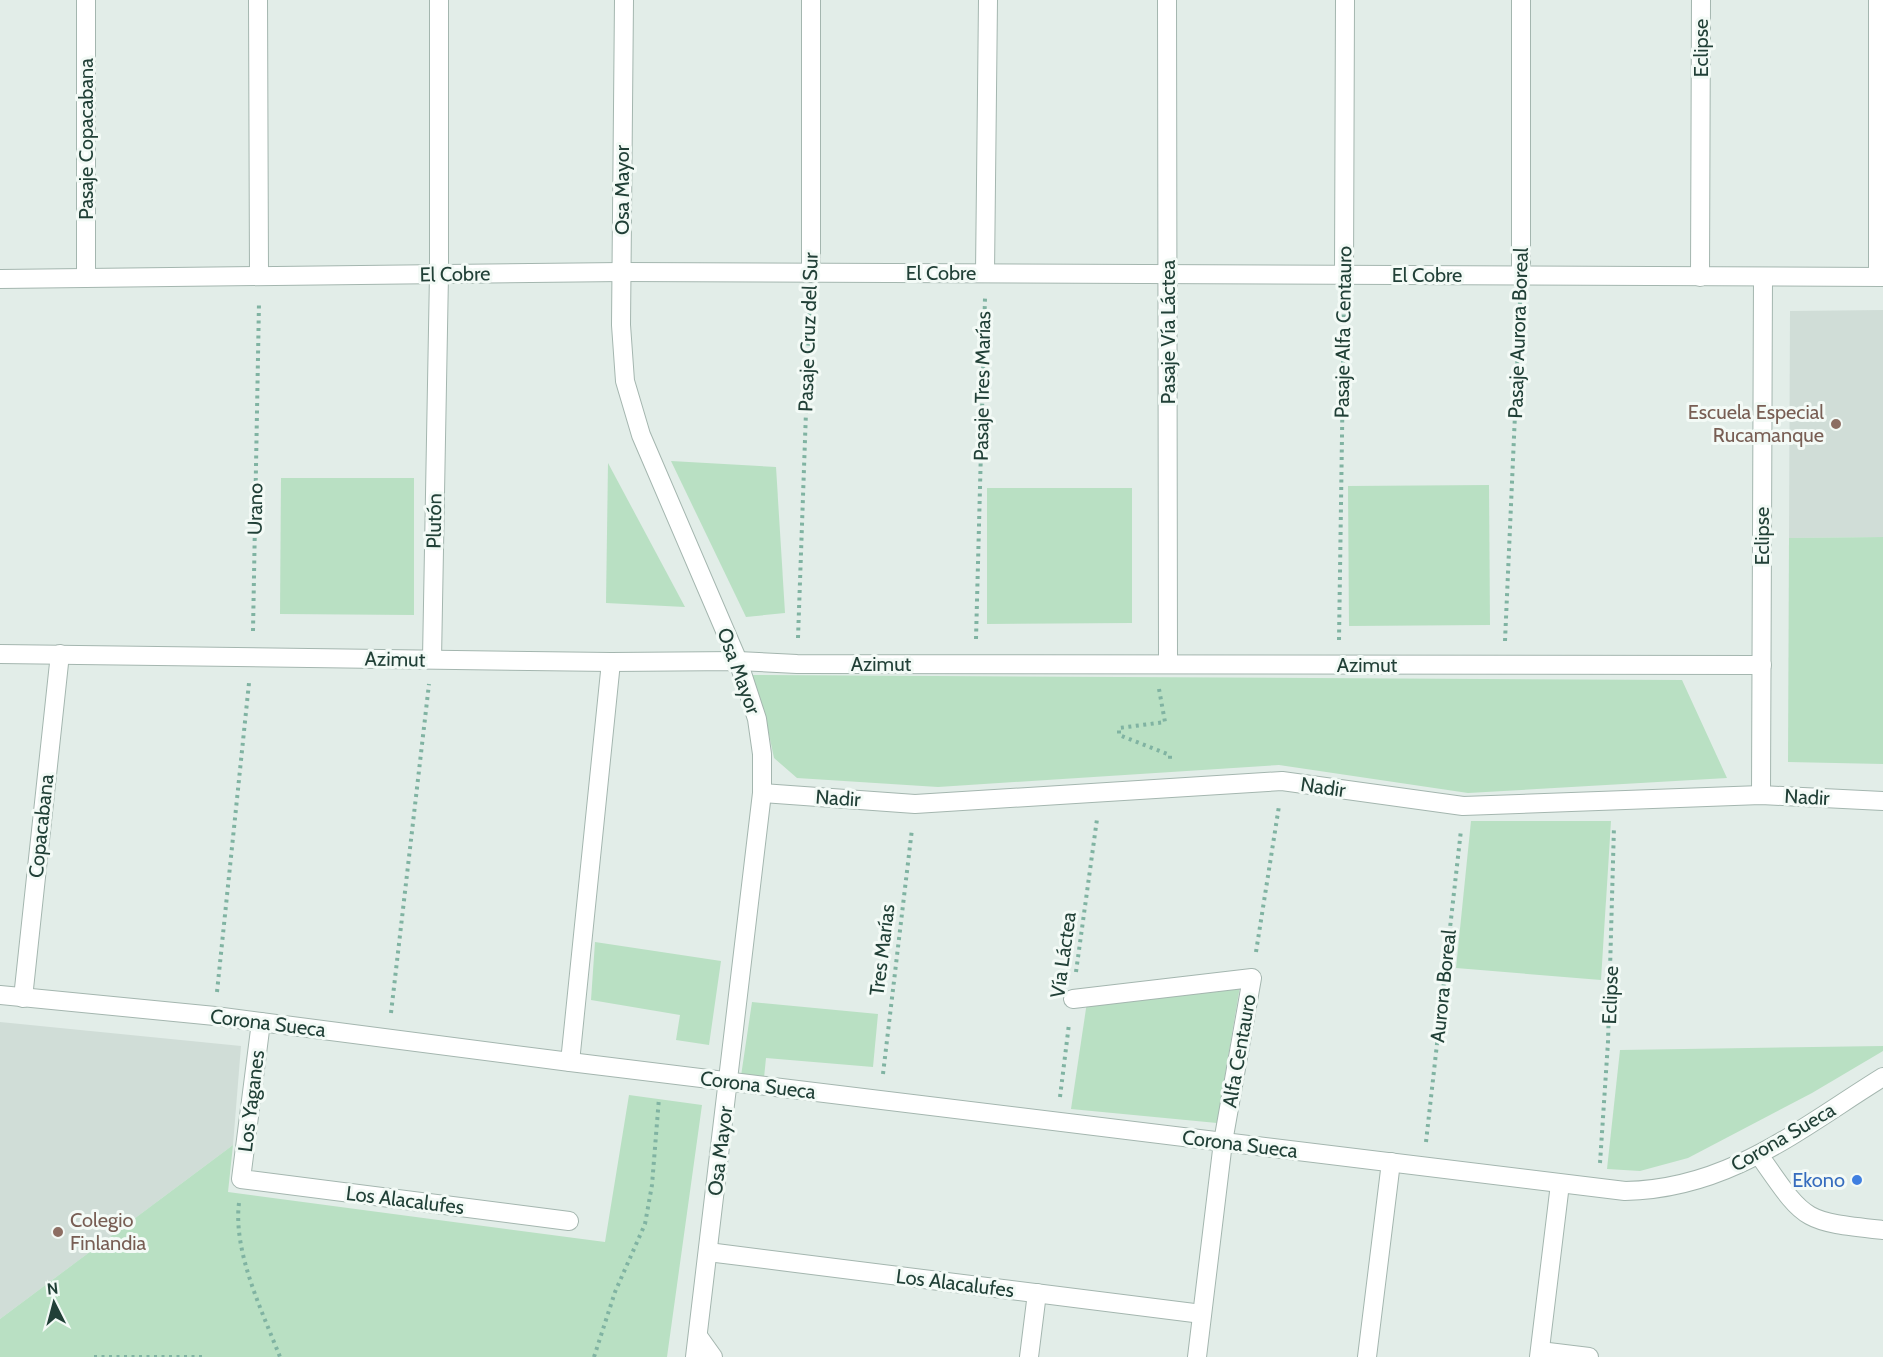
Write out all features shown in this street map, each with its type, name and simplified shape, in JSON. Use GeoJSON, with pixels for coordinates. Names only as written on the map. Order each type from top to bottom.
{"type":"FeatureCollection","features":[{"type":"Feature","properties":{"kind":"street","name":"Pasaje Copacabana"},"geometry":{"type":"LineString","coordinates":[[86,0],[86,278]]}},
{"type":"Feature","properties":{"kind":"street"},"geometry":{"type":"LineString","coordinates":[[258,0],[260,276]]}},
{"type":"Feature","properties":{"kind":"street","name":"Plutón"},"geometry":{"type":"LineString","coordinates":[[432,659],[439,274],[439,0]]}},
{"type":"Feature","properties":{"kind":"street","name":"Osa Mayor"},"geometry":{"type":"LineString","coordinates":[[624,0],[622,353],[630,406],[738,660],[757,719],[762,754],[762,793],[695,1357]]}},
{"type":"Feature","properties":{"kind":"street","name":"Pasaje Cruz del Sur"},"geometry":{"type":"LineString","coordinates":[[811,0],[811,273]]}},
{"type":"Feature","properties":{"kind":"street"},"geometry":{"type":"LineString","coordinates":[[985,273],[988,0]]}},
{"type":"Feature","properties":{"kind":"street","name":"Pasaje Vía Láctea"},"geometry":{"type":"LineString","coordinates":[[1167,0],[1168,664]]}},
{"type":"Feature","properties":{"kind":"street","name":"Pasaje Alfa Centauro"},"geometry":{"type":"LineString","coordinates":[[1344,275],[1345,0]]}},
{"type":"Feature","properties":{"kind":"street","name":"Pasaje Aurora Boreal"},"geometry":{"type":"LineString","coordinates":[[1521,0],[1521,276]]}},
{"type":"Feature","properties":{"kind":"street","name":"Eclipse"},"geometry":{"type":"LineString","coordinates":[[1700,277],[1701,0]]}},
{"type":"Feature","properties":{"kind":"street"},"geometry":{"type":"LineString","coordinates":[[1878,0],[1880,277]]}},
{"type":"Feature","properties":{"kind":"street","name":"El Cobre"},"geometry":{"type":"LineString","coordinates":[[0,279],[621,272],[1880,277]]}},
{"type":"Feature","properties":{"kind":"street","name":"Eclipse"},"geometry":{"type":"LineString","coordinates":[[1761,795],[1763,277]]}},
{"type":"Feature","properties":{"kind":"street","name":"Azimut"},"geometry":{"type":"LineString","coordinates":[[0,654],[611,662],[738,660],[797,664],[1762,665]]}},
{"type":"Feature","properties":{"kind":"street","name":"Copacabana"},"geometry":{"type":"LineString","coordinates":[[23,998],[60,654]]}},
{"type":"Feature","properties":{"kind":"street"},"geometry":{"type":"LineString","coordinates":[[570,1062],[611,662]]}},
{"type":"Feature","properties":{"kind":"street","name":"Nadir"},"geometry":{"type":"LineString","coordinates":[[762,793],[915,804],[1282,781],[1463,806],[1761,795],[1883,801]]}},
{"type":"Feature","properties":{"kind":"street"},"geometry":{"type":"LineString","coordinates":[[1072,999],[1252,978]]}},
{"type":"Feature","properties":{"kind":"street","name":"Alfa Centauro"},"geometry":{"type":"LineString","coordinates":[[1197,1357],[1223,1142],[1252,978]]}},
{"type":"Feature","properties":{"kind":"street","name":"Corona Sueca"},"geometry":{"type":"LineString","coordinates":[[0,995],[215,1016],[1599,1189],[1652,1190],[1678,1186],[1734,1168],[1759,1155],[1883,1077]]}},
{"type":"Feature","properties":{"kind":"street","name":"Los Yaganes"},"geometry":{"type":"LineString","coordinates":[[241,1179],[261,1022]]}},
{"type":"Feature","properties":{"kind":"street"},"geometry":{"type":"LineString","coordinates":[[1759,1155],[1794,1205],[1807,1216],[1833,1224],[1883,1230]]}},
{"type":"Feature","properties":{"kind":"street"},"geometry":{"type":"LineString","coordinates":[[1367,1357],[1390,1162]]}},
{"type":"Feature","properties":{"kind":"street","name":"Los Alacalufes"},"geometry":{"type":"LineString","coordinates":[[241,1179],[569,1221]]}},
{"type":"Feature","properties":{"kind":"street"},"geometry":{"type":"LineString","coordinates":[[1560,1184],[1540,1354],[1589,1357]]}},
{"type":"Feature","properties":{"kind":"street","name":"Los Alacalufes"},"geometry":{"type":"LineString","coordinates":[[708,1252],[1202,1314]]}},
{"type":"Feature","properties":{"kind":"street"},"geometry":{"type":"LineString","coordinates":[[1029,1357],[1037,1293]]}},
{"type":"Feature","properties":{"kind":"street"},"geometry":{"type":"LineString","coordinates":[[698,1336],[713,1357]]}},
{"type":"Feature","properties":{"kind":"path","name":"Pasaje Cruz del Sur"},"geometry":{"type":"LineString","coordinates":[[797,664],[811,273]]}},
{"type":"Feature","properties":{"kind":"path","name":"Pasaje Tres Marías"},"geometry":{"type":"LineString","coordinates":[[975,664],[985,273]]}},
{"type":"Feature","properties":{"kind":"path","name":"Pasaje Alfa Centauro"},"geometry":{"type":"LineString","coordinates":[[1339,664],[1344,275]]}},
{"type":"Feature","properties":{"kind":"path","name":"Urano"},"geometry":{"type":"LineString","coordinates":[[215,1016],[252,656],[260,276]]}},
{"type":"Feature","properties":{"kind":"path","name":"Pasaje Aurora Boreal"},"geometry":{"type":"LineString","coordinates":[[1504,665],[1521,276]]}},
{"type":"Feature","properties":{"kind":"path"},"geometry":{"type":"LineString","coordinates":[[388,1039],[432,659]]}},
{"type":"Feature","properties":{"kind":"path"},"geometry":{"type":"LineString","coordinates":[[1160,762],[1170,761],[1170,754],[1119,735],[1119,728],[1165,722],[1159,688],[1168,664]]}},
{"type":"Feature","properties":{"kind":"path","name":"Alfa Centauro"},"geometry":{"type":"LineString","coordinates":[[1252,978],[1282,781]]}},
{"type":"Feature","properties":{"kind":"path","name":"Vía Láctea"},"geometry":{"type":"LineString","coordinates":[[1056,1121],[1101,792]]}},
{"type":"Feature","properties":{"kind":"path","name":"Eclipse"},"geometry":{"type":"LineString","coordinates":[[1599,1189],[1608,1042],[1615,801]]}},
{"type":"Feature","properties":{"kind":"path","name":"Tres Marías"},"geometry":{"type":"LineString","coordinates":[[880,1100],[915,804]]}},
{"type":"Feature","properties":{"kind":"path","name":"Aurora Boreal"},"geometry":{"type":"LineString","coordinates":[[1423,1167],[1463,806]]}},
{"type":"Feature","properties":{"kind":"path"},"geometry":{"type":"LineString","coordinates":[[594,1357],[615,1292],[645,1224],[652,1185],[662,1073]]}},
{"type":"Feature","properties":{"kind":"path"},"geometry":{"type":"LineString","coordinates":[[238,1231],[256,1296],[280,1357]]}},
{"type":"Feature","properties":{"kind":"path"},"geometry":{"type":"LineString","coordinates":[[94,1357],[202,1357]]}},
{"type":"Feature","properties":{"kind":"shaded area","name":"Escuela Especial Rucamanque"},"geometry":{"type":"Polygon","coordinates":[[[1883,310],[1883,537],[1789,538],[1790,311],[1883,310]]]}},
{"type":"Feature","properties":{"kind":"shaded area","name":"Colegio Finlandia"},"geometry":{"type":"Polygon","coordinates":[[[0,1022],[241,1046],[233,1145],[0,1319],[0,1022]]]}},
{"type":"Feature","properties":{"kind":"green space"},"geometry":{"type":"Polygon","coordinates":[[[671,461],[776,467],[785,613],[746,617],[671,461]]]}},
{"type":"Feature","properties":{"kind":"green space"},"geometry":{"type":"Polygon","coordinates":[[[608,463],[685,607],[606,603],[608,463]]]}},
{"type":"Feature","properties":{"kind":"green space"},"geometry":{"type":"Polygon","coordinates":[[[281,478],[414,478],[414,615],[280,614],[281,478]]]}},
{"type":"Feature","properties":{"kind":"green space"},"geometry":{"type":"Polygon","coordinates":[[[1489,485],[1490,625],[1349,626],[1348,486],[1489,485]]]}},
{"type":"Feature","properties":{"kind":"green space"},"geometry":{"type":"Polygon","coordinates":[[[987,488],[1132,488],[1132,623],[987,624],[987,488]]]}},
{"type":"Feature","properties":{"kind":"green space"},"geometry":{"type":"Polygon","coordinates":[[[1883,537],[1883,764],[1788,762],[1789,538],[1883,537]]]}},
{"type":"Feature","properties":{"kind":"green space"},"geometry":{"type":"Polygon","coordinates":[[[748,675],[1682,680],[1727,778],[1468,793],[1279,765],[938,787],[797,778],[774,758],[766,720],[748,675]]]}},
{"type":"Feature","properties":{"kind":"green space"},"geometry":{"type":"Polygon","coordinates":[[[1471,821],[1611,821],[1601,980],[1456,968],[1471,821]]]}},
{"type":"Feature","properties":{"kind":"green space"},"geometry":{"type":"Polygon","coordinates":[[[595,942],[721,961],[709,1045],[676,1040],[680,1015],[591,1000],[595,942]]]}},
{"type":"Feature","properties":{"kind":"green space"},"geometry":{"type":"Polygon","coordinates":[[[1240,986],[1217,1123],[1071,1109],[1087,1002],[1240,986]]]}},
{"type":"Feature","properties":{"kind":"green space"},"geometry":{"type":"Polygon","coordinates":[[[752,1002],[878,1014],[873,1067],[766,1058],[764,1078],[741,1076],[752,1002]]]}},
{"type":"Feature","properties":{"kind":"green space"},"geometry":{"type":"Polygon","coordinates":[[[1883,1046],[1883,1051],[1812,1093],[1688,1158],[1640,1171],[1607,1169],[1620,1050],[1883,1046]]]}},
{"type":"Feature","properties":{"kind":"green space"},"geometry":{"type":"Polygon","coordinates":[[[629,1095],[702,1105],[667,1357],[0,1357],[0,1319],[233,1145],[228,1192],[605,1242],[629,1095]]]}},
{"type":"Feature","properties":{"kind":"place","name":"Escuela Especial Rucamanque"},"geometry":{"type":"Point","coordinates":[1836,424]}},
{"type":"Feature","properties":{"kind":"place","name":"Ekono"},"geometry":{"type":"Point","coordinates":[1857,1180]}},
{"type":"Feature","properties":{"kind":"place","name":"Colegio Finlandia"},"geometry":{"type":"Point","coordinates":[58,1232]}}]}
